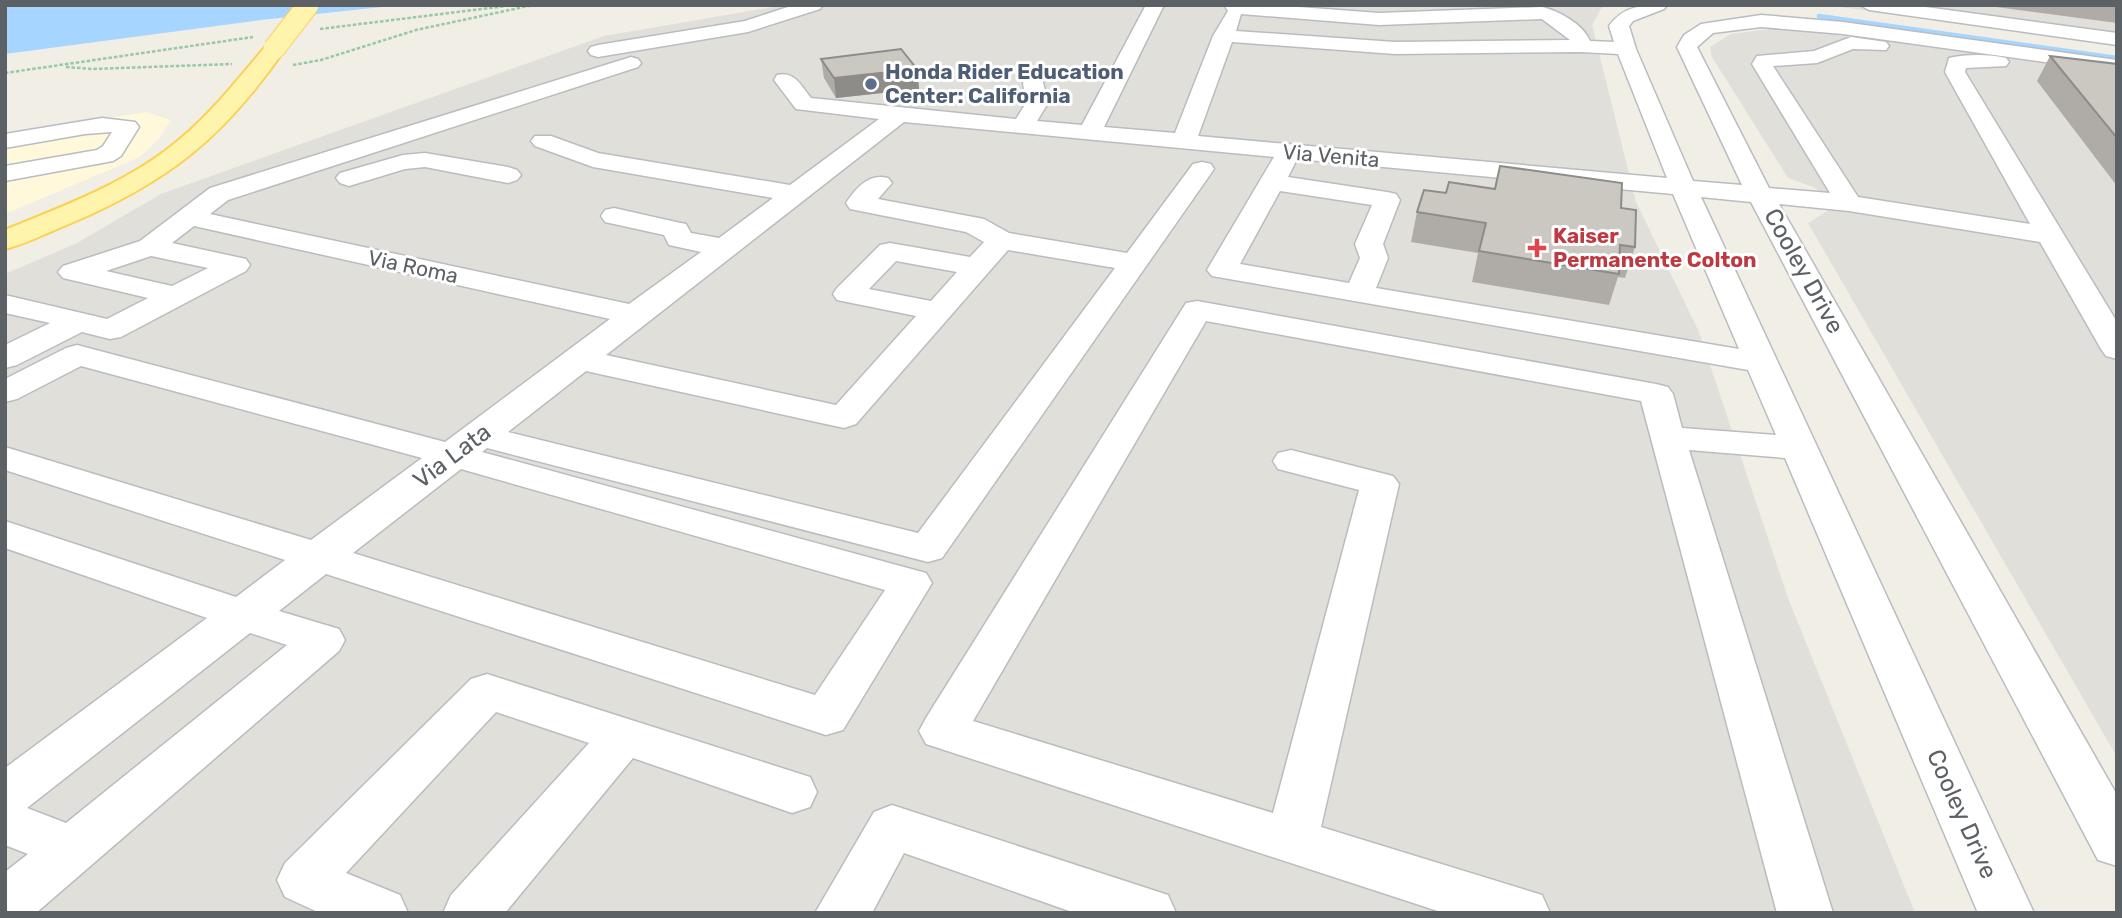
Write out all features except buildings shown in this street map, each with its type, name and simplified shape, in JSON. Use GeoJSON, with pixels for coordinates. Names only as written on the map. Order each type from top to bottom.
{"type":"FeatureCollection","features":[{"type":"Feature","properties":{"kind":"main road"},"geometry":{"type":"LineString","coordinates":[[5,240],[85,207],[162,165],[189,145],[212,122],[309,5]]}},
{"type":"Feature","properties":{"kind":"street"},"geometry":{"type":"LineString","coordinates":[[526,97],[600,50],[748,26],[814,5]]}},
{"type":"Feature","properties":{"kind":"street"},"geometry":{"type":"LineString","coordinates":[[1089,133],[1155,5]]}},
{"type":"Feature","properties":{"kind":"street","name":"Cooley Drive"},"geometry":{"type":"LineString","coordinates":[[1658,5],[1626,17],[1619,26],[1626,49],[1684,189],[2006,913]]}},
{"type":"Feature","properties":{"kind":"street"},"geometry":{"type":"LineString","coordinates":[[1786,5],[2117,51]]}},
{"type":"Feature","properties":{"kind":"street"},"geometry":{"type":"LineString","coordinates":[[1869,5],[2117,39]]}},
{"type":"Feature","properties":{"kind":"street"},"geometry":{"type":"LineString","coordinates":[[5,392],[77,355],[928,549],[1134,264],[1193,155],[1223,36],[1234,7],[1379,19],[1542,13],[1552,15],[1580,38],[1581,46]]}},
{"type":"Feature","properties":{"kind":"street"},"geometry":{"type":"LineString","coordinates":[[1708,11],[1738,23]]}},
{"type":"Feature","properties":{"kind":"street","name":"Cooley Drive"},"geometry":{"type":"LineString","coordinates":[[2117,66],[1843,28],[1761,21],[1708,28],[1691,39],[1687,47],[1744,165],[2117,844]]}},
{"type":"Feature","properties":{"kind":"street"},"geometry":{"type":"LineString","coordinates":[[1223,36],[1395,48],[1581,46],[1626,49]]}},
{"type":"Feature","properties":{"kind":"street"},"geometry":{"type":"LineString","coordinates":[[1849,203],[1762,64],[1764,61],[1817,57],[1850,43],[1926,54]]}},
{"type":"Feature","properties":{"kind":"street"},"geometry":{"type":"LineString","coordinates":[[2117,79],[1990,60],[1956,62],[1955,72],[2117,349]]}},
{"type":"Feature","properties":{"kind":"street"},"geometry":{"type":"LineString","coordinates":[[176,296],[73,272],[149,247],[219,194],[631,63]]}},
{"type":"Feature","properties":{"kind":"street","name":"Via Venita"},"geometry":{"type":"LineString","coordinates":[[785,80],[804,104],[1089,133],[1193,155],[1289,152],[1849,203],[2050,235]]}},
{"type":"Feature","properties":{"kind":"street"},"geometry":{"type":"LineString","coordinates":[[1022,127],[1037,103],[1034,83]]}},
{"type":"Feature","properties":{"kind":"street","name":"Via Lata"},"geometry":{"type":"LineString","coordinates":[[9,794],[899,115]]}},
{"type":"Feature","properties":{"kind":"street"},"geometry":{"type":"LineString","coordinates":[[5,141],[119,124],[127,127],[112,151],[104,156],[5,174]]}},
{"type":"Feature","properties":{"kind":"street"},"geometry":{"type":"LineString","coordinates":[[543,141],[593,160],[796,194]]}},
{"type":"Feature","properties":{"kind":"street"},"geometry":{"type":"LineString","coordinates":[[1289,152],[1223,270],[1761,362]]}},
{"type":"Feature","properties":{"kind":"street"},"geometry":{"type":"LineString","coordinates":[[325,186],[381,167],[425,160],[508,176]]}},
{"type":"Feature","properties":{"kind":"street"},"geometry":{"type":"LineString","coordinates":[[1272,182],[1387,200],[1369,244],[1374,258],[1359,294]]}},
{"type":"Feature","properties":{"kind":"street"},"geometry":{"type":"LineString","coordinates":[[879,183],[859,203],[974,225],[1001,240],[1134,264]]}},
{"type":"Feature","properties":{"kind":"street"},"geometry":{"type":"LineString","coordinates":[[219,224],[264,206]]}},
{"type":"Feature","properties":{"kind":"street"},"geometry":{"type":"LineString","coordinates":[[614,216],[676,230],[679,239],[726,247]]}},
{"type":"Feature","properties":{"kind":"street","name":"Via Roma"},"geometry":{"type":"LineString","coordinates":[[189,217],[636,316]]}},
{"type":"Feature","properties":{"kind":"street"},"geometry":{"type":"LineString","coordinates":[[579,359],[844,417],[1001,240]]}},
{"type":"Feature","properties":{"kind":"street"},"geometry":{"type":"LineString","coordinates":[[5,304],[110,330],[236,265],[149,247]]}},
{"type":"Feature","properties":{"kind":"street"},"geometry":{"type":"LineString","coordinates":[[937,312],[848,294],[890,251],[976,267]]}},
{"type":"Feature","properties":{"kind":"street"},"geometry":{"type":"LineString","coordinates":[[1522,913],[943,731],[1197,310],[1656,394],[1805,913]]}},
{"type":"Feature","properties":{"kind":"street"},"geometry":{"type":"LineString","coordinates":[[6,356],[79,321]]}},
{"type":"Feature","properties":{"kind":"street"},"geometry":{"type":"LineString","coordinates":[[1667,438],[1799,449]]}},
{"type":"Feature","properties":{"kind":"street"},"geometry":{"type":"LineString","coordinates":[[5,458],[826,717],[911,583],[466,445]]}},
{"type":"Feature","properties":{"kind":"street"},"geometry":{"type":"LineString","coordinates":[[1291,461],[1380,484],[1292,841]]}},
{"type":"Feature","properties":{"kind":"street"},"geometry":{"type":"LineString","coordinates":[[5,534],[323,640],[5,905]]}},
{"type":"Feature","properties":{"kind":"street"},"geometry":{"type":"LineString","coordinates":[[380,913],[303,880],[487,691],[792,792]]}},
{"type":"Feature","properties":{"kind":"street"},"geometry":{"type":"LineString","coordinates":[[471,913],[624,736]]}},
{"type":"Feature","properties":{"kind":"street"},"geometry":{"type":"LineString","coordinates":[[9,794],[72,848]]}},
{"type":"Feature","properties":{"kind":"street"},"geometry":{"type":"LineString","coordinates":[[843,913],[892,827],[1148,913]]}},
{"type":"Feature","properties":{"kind":"shaded area"},"geometry":{"type":"Polygon","coordinates":[[[785,5],[1607,5],[1602,7],[1592,25],[1636,202],[1699,332],[1788,598],[1915,913],[5,913],[5,274],[77,243],[161,194],[604,36],[785,5]]]}},
{"type":"Feature","properties":{"kind":"shaded area"},"geometry":{"type":"Polygon","coordinates":[[[1826,5],[2117,5],[2117,45],[1826,5]]]}},
{"type":"Feature","properties":{"kind":"shaded area"},"geometry":{"type":"Polygon","coordinates":[[[1785,27],[1829,29],[2117,70],[2117,757],[1808,223],[1829,210],[1816,188],[1788,178],[1712,57],[1710,47],[1731,34],[1785,27]]]}},
{"type":"Feature","properties":{"kind":"shaded area"},"geometry":{"type":"Polygon","coordinates":[[[146,112],[171,120],[159,139],[140,157],[5,214],[5,134],[146,112]]]}},
{"type":"Feature","properties":{"kind":"water"},"geometry":{"type":"Polygon","coordinates":[[[5,5],[400,5],[261,20],[5,54],[5,5]]]}},
{"type":"Feature","properties":{"kind":"waterway"},"geometry":{"type":"LineString","coordinates":[[1819,16],[2117,58]]}},
{"type":"Feature","properties":{"kind":"place","name":"Honda Rider Education Center: California"},"geometry":{"type":"Point","coordinates":[871,84]}},
{"type":"Feature","properties":{"kind":"place","name":"Kaiser Permanente Colton"},"geometry":{"type":"Point","coordinates":[1537,248]}}]}
